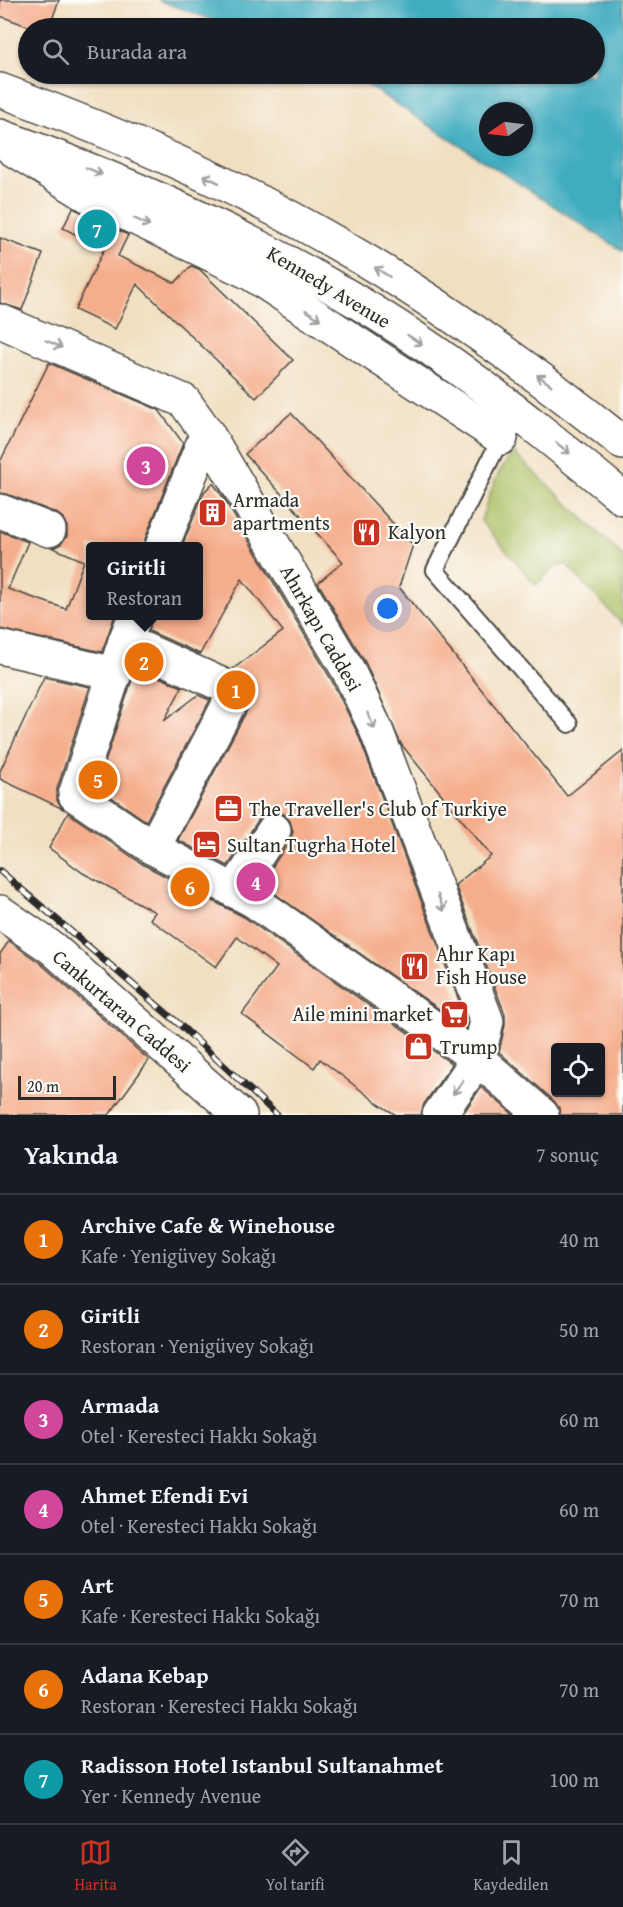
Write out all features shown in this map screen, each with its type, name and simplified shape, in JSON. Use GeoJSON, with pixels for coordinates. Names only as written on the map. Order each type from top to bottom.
{"type":"FeatureCollection","features":[{"type":"Feature","properties":{"kind":"street","name":"Kennedy Avenue"},"geometry":{"type":"LineString","coordinates":[[0,90],[152,151],[336,243],[495,345],[550,384],[623,443]]}},
{"type":"Feature","properties":{"kind":"street"},"geometry":{"type":"LineString","coordinates":[[0,105],[37,118],[68,116]]}},
{"type":"Feature","properties":{"kind":"street","name":"Kennedy Avenue"},"geometry":{"type":"LineString","coordinates":[[0,136],[86,168],[256,245],[351,298],[450,362],[509,425],[623,498]]}},
{"type":"Feature","properties":{"kind":"street"},"geometry":{"type":"LineString","coordinates":[[0,142],[87,195],[250,273],[509,425],[526,405],[537,405],[555,414],[610,452],[623,457]]}},
{"type":"Feature","properties":{"kind":"street","name":"Ahırkapı Caddesi"},"geometry":{"type":"LineString","coordinates":[[0,321],[184,401],[207,433],[348,670],[375,728],[487,1021],[478,1059]]}},
{"type":"Feature","properties":{"kind":"street"},"geometry":{"type":"LineString","coordinates":[[164,542],[207,433]]}},
{"type":"Feature","properties":{"kind":"street"},"geometry":{"type":"LineString","coordinates":[[0,511],[49,530]]}},
{"type":"Feature","properties":{"kind":"street"},"geometry":{"type":"LineString","coordinates":[[153,848],[236,691],[130,628],[75,795],[153,848],[254,901],[478,1059],[542,1115]]}},
{"type":"Feature","properties":{"kind":"street"},"geometry":{"type":"LineString","coordinates":[[0,647],[115,674]]}},
{"type":"Feature","properties":{"kind":"street"},"geometry":{"type":"LineString","coordinates":[[234,891],[274,830]]}},
{"type":"Feature","properties":{"kind":"street","name":"Cankurtaran Caddesi"},"geometry":{"type":"LineString","coordinates":[[0,913],[52,948],[240,1115]]}},
{"type":"Feature","properties":{"kind":"street"},"geometry":{"type":"LineString","coordinates":[[439,1115],[478,1059]]}},
{"type":"Feature","properties":{"kind":"lane"},"geometry":{"type":"LineString","coordinates":[[509,425],[435,570],[569,724]]}},
{"type":"Feature","properties":{"kind":"green space"},"geometry":{"type":"Polygon","coordinates":[[[514,453],[623,556],[623,625],[567,565],[558,565],[536,585],[481,521],[497,476],[514,453]]]}},
{"type":"Feature","properties":{"kind":"water"},"geometry":{"type":"Polygon","coordinates":[[[158,0],[623,0],[623,251],[365,84],[605,84],[605,18],[207,18],[158,0]]]}},
{"type":"Feature","properties":{"kind":"building"},"geometry":{"type":"Polygon","coordinates":[[[0,0],[59,0],[53,18],[18,18],[18,23],[0,16],[0,0]]]}},
{"type":"Feature","properties":{"kind":"building"},"geometry":{"type":"Polygon","coordinates":[[[73,208],[128,235],[118,256],[175,283],[191,266],[199,269],[293,360],[256,398],[137,284],[115,329],[75,310],[104,249],[63,228],[73,208]]]}},
{"type":"Feature","properties":{"kind":"building"},"geometry":{"type":"Polygon","coordinates":[[[0,238],[43,254],[22,310],[0,303],[0,238]]]}},
{"type":"Feature","properties":{"kind":"building"},"geometry":{"type":"Polygon","coordinates":[[[49,363],[159,410],[183,443],[145,542],[86,542],[86,620],[113,620],[102,652],[0,629],[0,531],[28,542],[8,589],[66,609],[84,561],[53,548],[61,544],[67,536],[67,527],[63,518],[56,513],[0,493],[0,462],[49,363]]]}},
{"type":"Feature","properties":{"kind":"building"},"geometry":{"type":"Polygon","coordinates":[[[291,413],[413,545],[399,587],[567,796],[623,751],[623,1115],[560,1115],[559,1108],[554,1101],[499,1052],[505,1014],[455,885],[491,856],[401,744],[365,662],[318,583],[343,562],[245,454],[291,413]]]}},
{"type":"Feature","properties":{"kind":"building"},"geometry":{"type":"Polygon","coordinates":[[[213,483],[223,497],[331,679],[358,734],[467,1022],[466,1028],[261,884],[293,832],[290,821],[284,814],[274,811],[266,813],[259,819],[228,866],[178,840],[253,699],[255,691],[252,681],[233,669],[283,631],[242,579],[200,654],[149,631],[152,620],[203,620],[203,542],[184,542],[204,492],[213,483]]]}},
{"type":"Feature","properties":{"kind":"building"},"geometry":{"type":"Polygon","coordinates":[[[136,667],[182,687],[164,721],[198,695],[210,700],[146,821],[97,787],[136,667]]]}},
{"type":"Feature","properties":{"kind":"building"},"geometry":{"type":"Polygon","coordinates":[[[44,677],[90,687],[57,789],[57,800],[63,809],[0,779],[0,771],[44,677]]]}},
{"type":"Feature","properties":{"kind":"building"},"geometry":{"type":"Polygon","coordinates":[[[68,813],[144,865],[244,917],[452,1064],[424,1104],[421,1115],[396,1115],[320,1059],[314,1068],[242,1014],[277,967],[237,937],[216,967],[150,919],[155,912],[83,873],[49,848],[68,813]]]}},
{"type":"Feature","properties":{"kind":"building"},"geometry":{"type":"Polygon","coordinates":[[[9,941],[40,963],[149,1060],[109,1115],[0,1115],[0,954],[9,941]]]}},
{"type":"Feature","properties":{"kind":"building"},"geometry":{"type":"Polygon","coordinates":[[[481,1087],[514,1115],[462,1115],[481,1087]]]}},
{"type":"Feature","properties":{"kind":"railway"},"geometry":{"type":"LineString","coordinates":[[0,871],[179,1024],[277,1115]]}},
{"type":"Feature","properties":{"kind":"place","name":"Radisson Hotel Istanbul Sultanahmet"},"geometry":{"type":"Point","coordinates":[97,229]}},
{"type":"Feature","properties":{"kind":"place","name":"Armada"},"geometry":{"type":"Point","coordinates":[146,466]}},
{"type":"Feature","properties":{"kind":"place","name":"Armada apartments"},"geometry":{"type":"Point","coordinates":[212,512]}},
{"type":"Feature","properties":{"kind":"place","name":"Kalyon"},"geometry":{"type":"Point","coordinates":[367,532]}},
{"type":"Feature","properties":{"kind":"place","name":"Giritli"},"geometry":{"type":"Point","coordinates":[144,662]}},
{"type":"Feature","properties":{"kind":"place","name":"Archive Cafe & Winehouse"},"geometry":{"type":"Point","coordinates":[236,690]}},
{"type":"Feature","properties":{"kind":"place","name":"Art"},"geometry":{"type":"Point","coordinates":[98,780]}},
{"type":"Feature","properties":{"kind":"place","name":"The Traveller's Club of Turkiye"},"geometry":{"type":"Point","coordinates":[228,809]}},
{"type":"Feature","properties":{"kind":"place","name":"Sultan Tugrha Hotel"},"geometry":{"type":"Point","coordinates":[206,845]}},
{"type":"Feature","properties":{"kind":"place","name":"Ahmet Efendi Evi"},"geometry":{"type":"Point","coordinates":[256,882]}},
{"type":"Feature","properties":{"kind":"place","name":"Adana Kebap"},"geometry":{"type":"Point","coordinates":[190,887]}},
{"type":"Feature","properties":{"kind":"place","name":"Ahır Kapı Fish House"},"geometry":{"type":"Point","coordinates":[415,966]}},
{"type":"Feature","properties":{"kind":"place","name":"Aile mini market"},"geometry":{"type":"Point","coordinates":[454,1014]}},
{"type":"Feature","properties":{"kind":"place","name":"Trump"},"geometry":{"type":"Point","coordinates":[419,1047]}}]}
